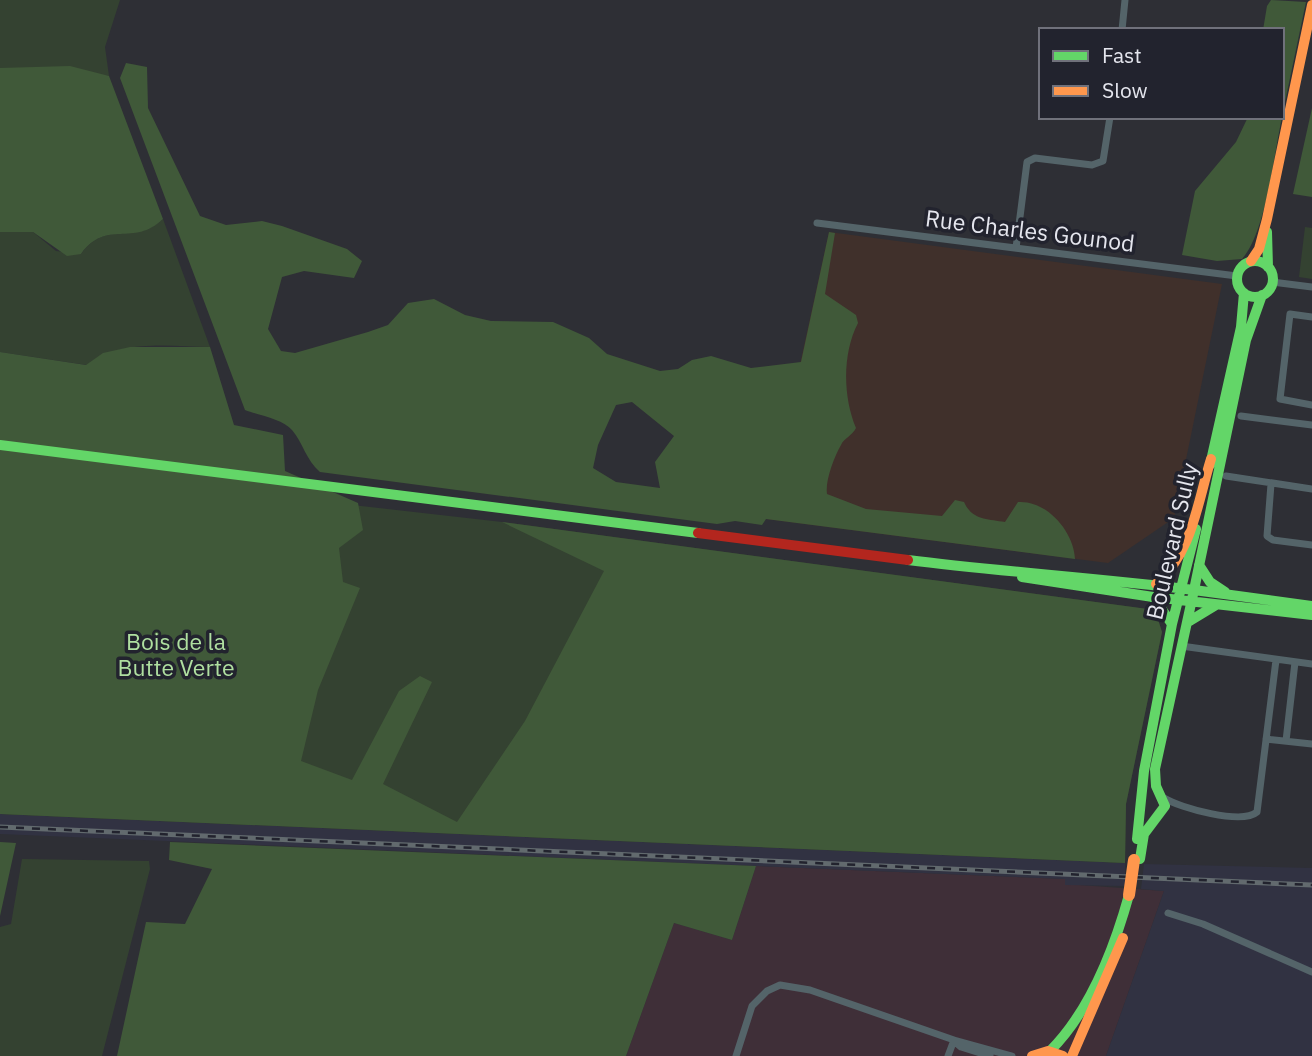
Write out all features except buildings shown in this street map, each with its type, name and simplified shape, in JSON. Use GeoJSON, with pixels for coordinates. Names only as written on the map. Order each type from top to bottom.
{"type":"FeatureCollection","features":[{"type":"Feature","properties":{"kind":"main road"},"geometry":{"type":"LineString","coordinates":[[1267,219],[1268,267],[1272,282],[1262,295],[1252,297],[1244,293],[1238,285],[1237,276],[1259,249],[1312,5]]}},
{"type":"Feature","properties":{"kind":"main road"},"geometry":{"type":"LineString","coordinates":[[1251,261],[1268,267]]}},
{"type":"Feature","properties":{"kind":"main road","name":"Boulevard Sully"},"geometry":{"type":"LineString","coordinates":[[1162,796],[1155,780],[1156,763],[1180,646],[1188,622],[1186,595],[1211,459],[1244,309],[1244,293]]}},
{"type":"Feature","properties":{"kind":"main road","name":"Boulevard Sully"},"geometry":{"type":"LineString","coordinates":[[1137,860],[1141,804],[1172,624],[1199,565],[1245,340],[1262,295]]}},
{"type":"Feature","properties":{"kind":"main road"},"geometry":{"type":"LineString","coordinates":[[0,445],[177,467],[300,477],[506,508],[1005,572],[1052,572],[1186,595],[1217,604],[1312,615]]}},
{"type":"Feature","properties":{"kind":"main road"},"geometry":{"type":"LineString","coordinates":[[1154,590],[1180,561],[1211,459]]}},
{"type":"Feature","properties":{"kind":"main road"},"geometry":{"type":"LineString","coordinates":[[1199,565],[1215,587],[1230,594]]}},
{"type":"Feature","properties":{"kind":"main road"},"geometry":{"type":"LineString","coordinates":[[1154,590],[1172,624]]}},
{"type":"Feature","properties":{"kind":"main road"},"geometry":{"type":"LineString","coordinates":[[1186,595],[1230,594],[1312,606]]}},
{"type":"Feature","properties":{"kind":"main road"},"geometry":{"type":"LineString","coordinates":[[1188,622],[1217,604]]}},
{"type":"Feature","properties":{"kind":"main road"},"geometry":{"type":"LineString","coordinates":[[1072,1056],[1119,951],[1144,834],[1159,815],[1165,806],[1162,796],[1149,792],[1141,804],[1150,816],[1159,815]]}},
{"type":"Feature","properties":{"kind":"main road"},"geometry":{"type":"LineString","coordinates":[[1031,1056],[1057,1054],[1114,944],[1132,894]]}},
{"type":"Feature","properties":{"kind":"street"},"geometry":{"type":"LineString","coordinates":[[1122,28],[1125,0]]}},
{"type":"Feature","properties":{"kind":"street"},"geometry":{"type":"LineString","coordinates":[[1016,248],[1027,162],[1035,158],[1092,165],[1103,161],[1110,119]]}},
{"type":"Feature","properties":{"kind":"street","name":"Rue Charles Gounod"},"geometry":{"type":"LineString","coordinates":[[817,223],[1237,276]]}},
{"type":"Feature","properties":{"kind":"street"},"geometry":{"type":"LineString","coordinates":[[1272,282],[1312,287]]}},
{"type":"Feature","properties":{"kind":"street"},"geometry":{"type":"LineString","coordinates":[[1312,317],[1290,314],[1280,399],[1312,405]]}},
{"type":"Feature","properties":{"kind":"street"},"geometry":{"type":"LineString","coordinates":[[1241,416],[1312,425]]}},
{"type":"Feature","properties":{"kind":"street"},"geometry":{"type":"LineString","coordinates":[[1226,475],[1312,489]]}},
{"type":"Feature","properties":{"kind":"street"},"geometry":{"type":"LineString","coordinates":[[1271,484],[1267,536],[1273,540],[1312,545]]}},
{"type":"Feature","properties":{"kind":"street"},"geometry":{"type":"LineString","coordinates":[[1180,646],[1312,664]]}},
{"type":"Feature","properties":{"kind":"street"},"geometry":{"type":"LineString","coordinates":[[1159,815],[1192,810],[1251,817],[1257,812],[1276,660]]}},
{"type":"Feature","properties":{"kind":"street"},"geometry":{"type":"LineString","coordinates":[[1286,741],[1295,662]]}},
{"type":"Feature","properties":{"kind":"street"},"geometry":{"type":"LineString","coordinates":[[1266,738],[1312,744]]}},
{"type":"Feature","properties":{"kind":"street"},"geometry":{"type":"LineString","coordinates":[[1162,796],[1192,810]]}},
{"type":"Feature","properties":{"kind":"street"},"geometry":{"type":"LineString","coordinates":[[1168,913],[1203,923],[1312,972]]}},
{"type":"Feature","properties":{"kind":"street"},"geometry":{"type":"LineString","coordinates":[[736,1056],[752,1006],[767,990],[780,985],[810,990],[954,1040],[1012,1056]]}},
{"type":"Feature","properties":{"kind":"street"},"geometry":{"type":"LineString","coordinates":[[948,1056],[954,1040]]}},
{"type":"Feature","properties":{"kind":"street"},"geometry":{"type":"LineString","coordinates":[[954,1040],[961,1047],[989,1056]]}},
{"type":"Feature","properties":{"kind":"shaded area"},"geometry":{"type":"Polygon","coordinates":[[[829,232],[1222,284],[1174,518],[1108,563],[766,519],[829,232]]]}},
{"type":"Feature","properties":{"kind":"shaded area"},"geometry":{"type":"Polygon","coordinates":[[[0,814],[1125,863],[1125,886],[1065,885],[1065,879],[0,834],[0,814]]]}},
{"type":"Feature","properties":{"kind":"shaded area"},"geometry":{"type":"Polygon","coordinates":[[[1144,864],[1312,868],[1312,1056],[1106,1056],[1164,891],[1141,889],[1144,864]]]}},
{"type":"Feature","properties":{"kind":"shaded area"},"geometry":{"type":"Polygon","coordinates":[[[756,866],[1066,879],[1065,884],[1164,891],[1106,1056],[626,1056],[674,923],[732,940],[756,866]]]}},
{"type":"Feature","properties":{"kind":"green space"},"geometry":{"type":"Polygon","coordinates":[[[0,0],[120,0],[105,47],[109,76],[0,68],[0,0]]]}},
{"type":"Feature","properties":{"kind":"green space"},"geometry":{"type":"Polygon","coordinates":[[[1271,0],[1306,2],[1284,106],[1284,28],[1263,28],[1267,6],[1271,0]]]}},
{"type":"Feature","properties":{"kind":"green space"},"geometry":{"type":"Polygon","coordinates":[[[126,63],[147,67],[148,108],[200,216],[226,225],[262,221],[282,226],[347,249],[362,261],[354,278],[304,271],[282,277],[268,329],[281,351],[295,353],[368,332],[388,325],[408,303],[434,299],[465,315],[491,321],[553,322],[589,338],[607,354],[660,371],[678,369],[692,360],[711,356],[751,368],[801,362],[829,232],[835,233],[825,294],[856,315],[858,323],[849,348],[846,376],[849,403],[856,428],[842,443],[836,456],[829,476],[827,494],[866,509],[942,516],[955,500],[964,502],[976,515],[1005,522],[1018,502],[1029,503],[1049,512],[1057,520],[1070,538],[1075,559],[766,519],[762,525],[735,521],[717,524],[320,472],[288,426],[245,410],[120,78],[126,63]],[[632,402],[616,405],[598,445],[593,468],[616,482],[660,488],[655,462],[674,436],[632,402]]]}},
{"type":"Feature","properties":{"kind":"green space"},"geometry":{"type":"Polygon","coordinates":[[[70,66],[109,76],[163,219],[141,232],[101,237],[81,254],[67,256],[33,232],[0,232],[0,68],[70,66]]]}},
{"type":"Feature","properties":{"kind":"green space"},"geometry":{"type":"Polygon","coordinates":[[[1312,108],[1312,197],[1293,194],[1312,108]]]}},
{"type":"Feature","properties":{"kind":"green space"},"geometry":{"type":"Polygon","coordinates":[[[1247,119],[1282,119],[1263,212],[1250,247],[1242,259],[1217,261],[1182,255],[1195,191],[1236,142],[1247,119]]]}},
{"type":"Feature","properties":{"kind":"green space"},"geometry":{"type":"Polygon","coordinates":[[[163,219],[210,347],[162,345],[130,348],[114,351],[87,365],[0,352],[0,232],[33,232],[56,251],[81,254],[100,238],[141,231],[163,219]]]}},
{"type":"Feature","properties":{"kind":"green space"},"geometry":{"type":"Polygon","coordinates":[[[1305,227],[1312,228],[1312,279],[1299,277],[1305,227]]]}},
{"type":"Feature","properties":{"kind":"green space","name":"Bois de la Butte Verte"},"geometry":{"type":"Polygon","coordinates":[[[130,347],[210,347],[234,425],[283,435],[285,471],[358,503],[363,530],[339,548],[343,582],[360,588],[318,690],[301,761],[352,780],[399,691],[420,676],[432,682],[383,784],[457,822],[525,721],[604,571],[502,522],[1155,610],[1162,632],[1126,804],[1125,863],[0,814],[0,352],[86,365],[103,353],[130,347]]]}},
{"type":"Feature","properties":{"kind":"green space","name":"Bois de la Butte Verte"},"geometry":{"type":"Polygon","coordinates":[[[0,465],[502,522],[1155,610],[1162,632],[1126,804],[1125,863],[0,814],[0,465]]]}},
{"type":"Feature","properties":{"kind":"green space"},"geometry":{"type":"Polygon","coordinates":[[[0,842],[16,843],[0,916],[0,842]]]}},
{"type":"Feature","properties":{"kind":"green space"},"geometry":{"type":"Polygon","coordinates":[[[170,842],[756,866],[732,940],[674,923],[626,1056],[117,1056],[146,922],[185,924],[212,869],[169,860],[170,842]]]}},
{"type":"Feature","properties":{"kind":"green space"},"geometry":{"type":"Polygon","coordinates":[[[22,859],[149,861],[150,869],[102,1056],[0,1056],[0,927],[11,924],[22,859]]]}},
{"type":"Feature","properties":{"kind":"railway"},"geometry":{"type":"LineString","coordinates":[[0,827],[1312,885]]}},
{"type":"Feature","properties":{"kind":"traffic: fast"},"geometry":{"type":"LineString","coordinates":[[1267,232],[1268,267]]}},
{"type":"Feature","properties":{"kind":"traffic: fast"},"geometry":{"type":"LineString","coordinates":[[1255,261],[1268,266],[1273,279],[1268,292],[1255,297],[1242,292],[1237,279],[1242,266],[1255,261]]}},
{"type":"Feature","properties":{"kind":"traffic: fast"},"geometry":{"type":"LineString","coordinates":[[1210,465],[1241,327],[1244,293]]}},
{"type":"Feature","properties":{"kind":"traffic: fast"},"geometry":{"type":"LineString","coordinates":[[1262,295],[1246,340],[1194,590],[1312,606]]}},
{"type":"Feature","properties":{"kind":"traffic: fast"},"geometry":{"type":"LineString","coordinates":[[0,445],[698,533]]}},
{"type":"Feature","properties":{"kind":"traffic: fast"},"geometry":{"type":"LineString","coordinates":[[1172,624],[1196,529]]}},
{"type":"Feature","properties":{"kind":"traffic: fast"},"geometry":{"type":"LineString","coordinates":[[908,560],[1194,590],[1155,769],[1156,786],[1165,806],[1144,834],[1140,859]]}},
{"type":"Feature","properties":{"kind":"traffic: fast"},"geometry":{"type":"LineString","coordinates":[[1199,565],[1210,582],[1225,592]]}},
{"type":"Feature","properties":{"kind":"traffic: fast"},"geometry":{"type":"LineString","coordinates":[[1022,577],[1153,597],[1172,624],[1144,771],[1137,839]]}},
{"type":"Feature","properties":{"kind":"traffic: fast"},"geometry":{"type":"LineString","coordinates":[[1153,597],[1312,615]]}},
{"type":"Feature","properties":{"kind":"traffic: fast"},"geometry":{"type":"LineString","coordinates":[[1188,622],[1216,605]]}},
{"type":"Feature","properties":{"kind":"traffic: fast"},"geometry":{"type":"LineString","coordinates":[[1050,1051],[1089,998],[1108,958],[1129,895]]}},
{"type":"Feature","properties":{"kind":"traffic: slow"},"geometry":{"type":"LineString","coordinates":[[1251,261],[1259,249],[1267,219],[1312,5]]}},
{"type":"Feature","properties":{"kind":"traffic: slow"},"geometry":{"type":"LineString","coordinates":[[1156,584],[1168,571],[1186,542],[1211,459]]}},
{"type":"Feature","properties":{"kind":"traffic: slow"},"geometry":{"type":"LineString","coordinates":[[1129,895],[1134,860]]}},
{"type":"Feature","properties":{"kind":"traffic: slow"},"geometry":{"type":"LineString","coordinates":[[1072,1056],[1123,938]]}},
{"type":"Feature","properties":{"kind":"traffic: slow"},"geometry":{"type":"LineString","coordinates":[[1032,1056],[1048,1051],[1063,1056]]}},
{"type":"Feature","properties":{"kind":"traffic: jam"},"geometry":{"type":"LineString","coordinates":[[698,533],[908,560]]}}]}
